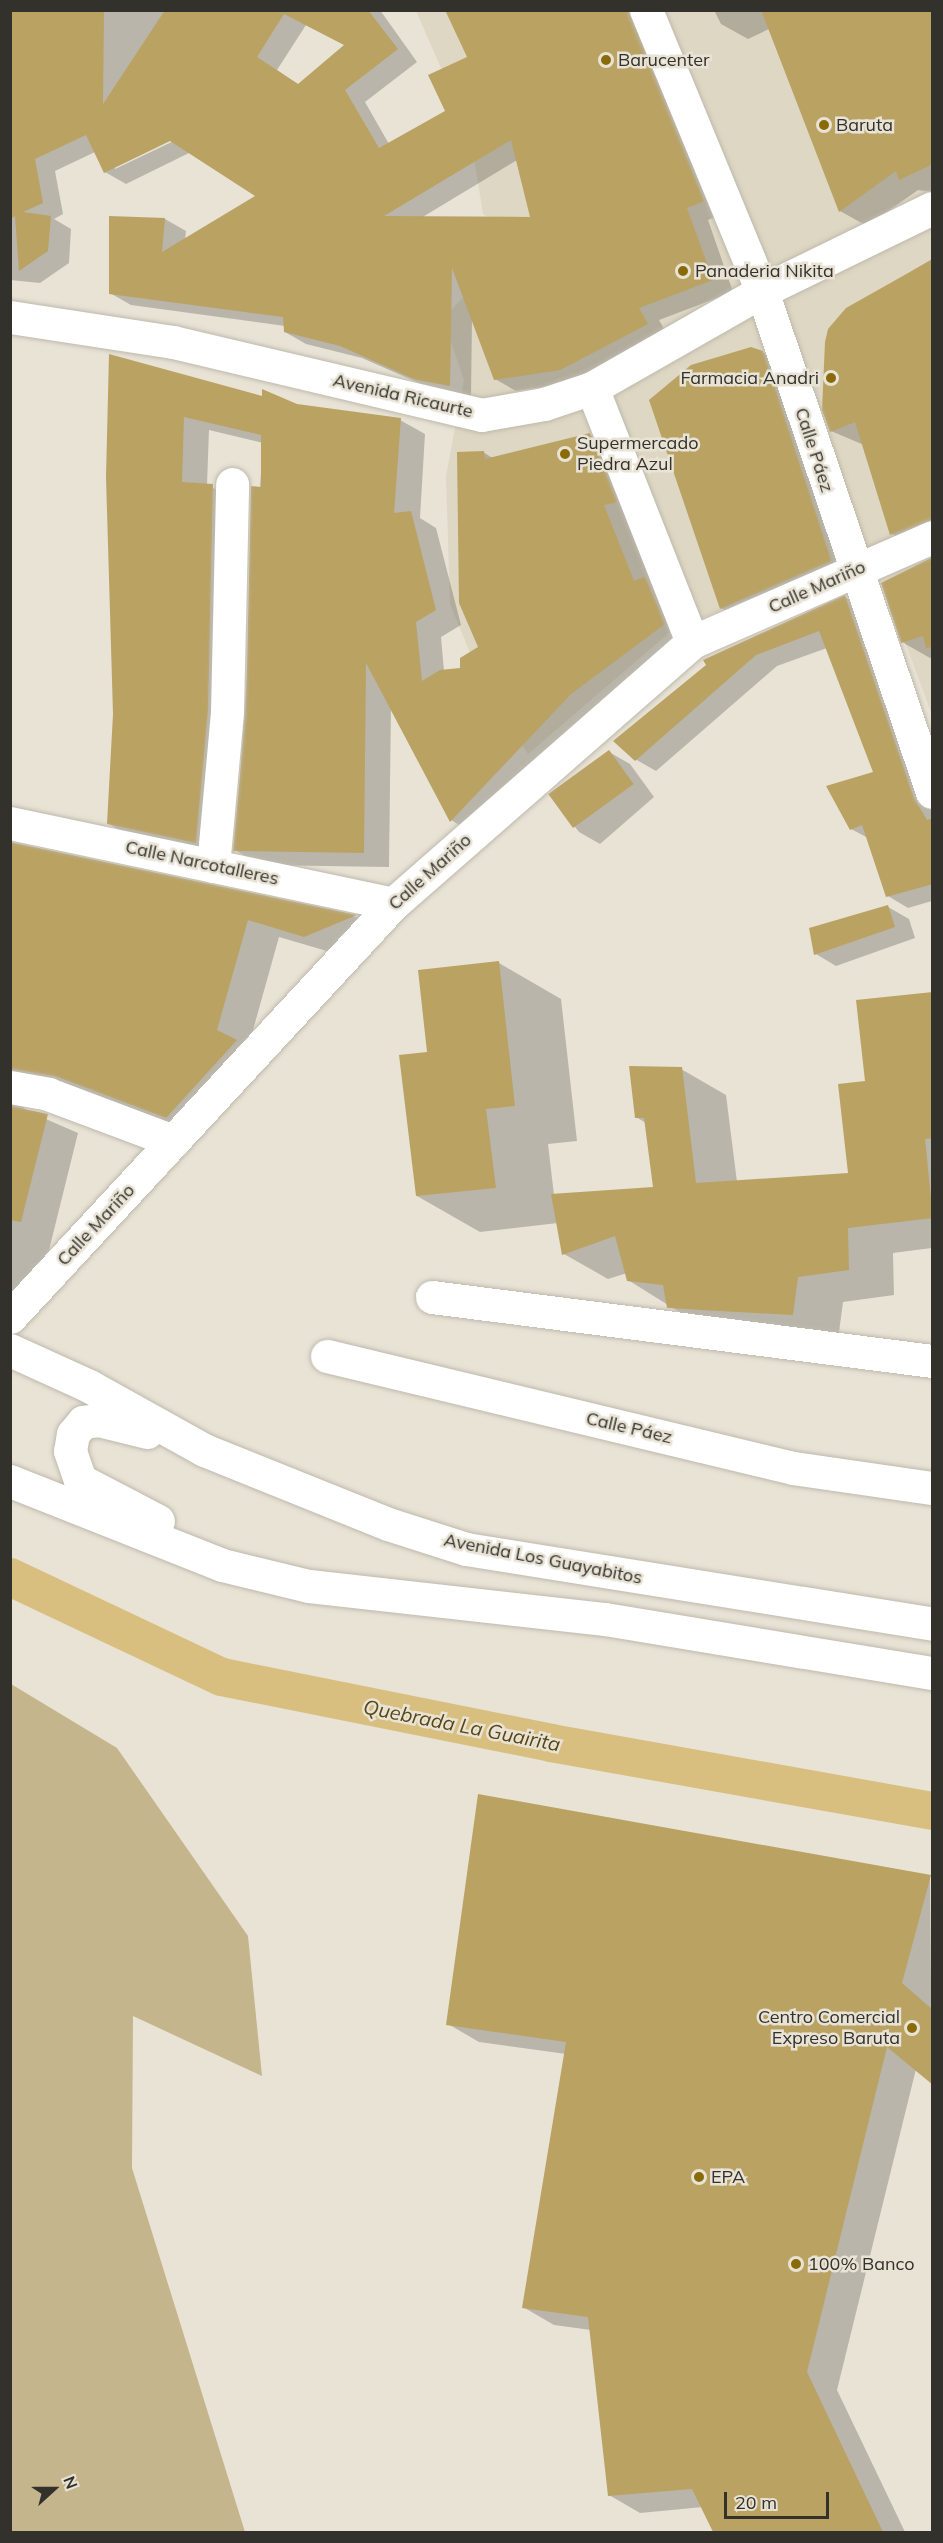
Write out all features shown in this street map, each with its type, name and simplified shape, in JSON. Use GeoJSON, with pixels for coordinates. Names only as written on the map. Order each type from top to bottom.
{"type":"FeatureCollection","features":[{"type":"Feature","properties":{"kind":"street","name":"Calle Páez"},"geometry":{"type":"LineString","coordinates":[[646,10],[762,291],[854,570],[933,792]]}},
{"type":"Feature","properties":{"kind":"street","name":"Avenida Ricaurte"},"geometry":{"type":"LineString","coordinates":[[10,317],[173,342],[481,415],[544,404],[592,388],[762,291],[933,208]]}},
{"type":"Feature","properties":{"kind":"street"},"geometry":{"type":"LineString","coordinates":[[592,388],[692,642]]}},
{"type":"Feature","properties":{"kind":"street"},"geometry":{"type":"LineString","coordinates":[[213,866],[227,711],[232,484]]}},
{"type":"Feature","properties":{"kind":"street","name":"Calle Mariño"},"geometry":{"type":"LineString","coordinates":[[10,1317],[393,904],[692,642],[933,537]]}},
{"type":"Feature","properties":{"kind":"street","name":"Calle Narcotalleres"},"geometry":{"type":"LineString","coordinates":[[10,823],[393,904]]}},
{"type":"Feature","properties":{"kind":"street"},"geometry":{"type":"LineString","coordinates":[[10,1088],[48,1094],[172,1141]]}},
{"type":"Feature","properties":{"kind":"street"},"geometry":{"type":"LineString","coordinates":[[432,1297],[933,1361]]}},
{"type":"Feature","properties":{"kind":"street","name":"Avenida Los Guayabitos"},"geometry":{"type":"LineString","coordinates":[[10,1350],[89,1386],[204,1450],[388,1524],[466,1549],[933,1624]]}},
{"type":"Feature","properties":{"kind":"street","name":"Calle Páez"},"geometry":{"type":"LineString","coordinates":[[327,1356],[793,1468],[933,1488]]}},
{"type":"Feature","properties":{"kind":"street"},"geometry":{"type":"LineString","coordinates":[[204,1450],[99,1420],[83,1422],[73,1434],[70,1451],[80,1480],[142,1514],[213,1544],[363,1592]]}},
{"type":"Feature","properties":{"kind":"street"},"geometry":{"type":"LineString","coordinates":[[10,1481],[222,1565],[309,1586],[605,1619],[933,1673]]}},
{"type":"Feature","properties":{"kind":"shaded area"},"geometry":{"type":"Polygon","coordinates":[[[416,11],[932,11],[932,715],[870,547],[671,631],[528,754],[486,692],[450,604],[446,476],[464,380],[443,319],[519,237],[483,214],[470,134],[416,11]]]}},
{"type":"Feature","properties":{"kind":"shaded area"},"geometry":{"type":"Polygon","coordinates":[[[11,1684],[117,1748],[248,1936],[262,2076],[133,2016],[132,2168],[245,2532],[11,2532],[11,1684]]]}},
{"type":"Feature","properties":{"kind":"building"},"geometry":{"type":"Polygon","coordinates":[[[10,10],[104,10],[103,104],[165,10],[368,10],[398,49],[345,90],[379,148],[445,111],[428,75],[467,57],[445,10],[628,10],[704,201],[687,208],[713,280],[639,308],[648,324],[560,370],[494,380],[452,268],[450,386],[416,380],[340,346],[284,332],[283,317],[109,294],[109,216],[165,218],[162,252],[255,196],[170,141],[104,173],[86,135],[35,159],[43,203],[23,212],[51,216],[48,251],[19,271],[15,216],[10,219],[10,10]],[[284,14],[257,57],[298,84],[344,45],[284,14]],[[511,140],[384,216],[530,217],[511,140]]]}},
{"type":"Feature","properties":{"kind":"building"},"geometry":{"type":"Polygon","coordinates":[[[761,10],[933,10],[933,164],[899,180],[896,171],[839,212],[761,10]]]}},
{"type":"Feature","properties":{"kind":"building"},"geometry":{"type":"Polygon","coordinates":[[[933,259],[933,519],[890,535],[855,422],[830,432],[822,410],[825,342],[828,329],[846,308],[933,259]]]}},
{"type":"Feature","properties":{"kind":"building"},"geometry":{"type":"Polygon","coordinates":[[[751,347],[763,351],[831,561],[720,609],[649,400],[691,365],[751,347]]]}},
{"type":"Feature","properties":{"kind":"building"},"geometry":{"type":"Polygon","coordinates":[[[109,354],[262,396],[262,389],[297,404],[401,418],[394,513],[411,511],[436,610],[416,622],[422,681],[440,670],[460,668],[460,658],[478,647],[459,603],[457,452],[484,451],[485,459],[590,433],[617,502],[604,505],[634,581],[645,577],[665,624],[571,694],[450,822],[366,663],[364,853],[233,851],[246,711],[251,486],[261,487],[261,435],[184,417],[182,482],[213,484],[208,710],[196,843],[107,824],[113,714],[106,477],[109,354]]]}},
{"type":"Feature","properties":{"kind":"building"},"geometry":{"type":"Polygon","coordinates":[[[933,557],[933,647],[926,648],[923,636],[901,643],[881,583],[933,557]]]}},
{"type":"Feature","properties":{"kind":"building"},"geometry":{"type":"Polygon","coordinates":[[[845,595],[914,798],[927,820],[933,818],[933,884],[886,897],[862,825],[850,830],[826,786],[873,772],[819,631],[756,655],[635,761],[613,741],[706,665],[703,660],[845,595]]]}},
{"type":"Feature","properties":{"kind":"building"},"geometry":{"type":"Polygon","coordinates":[[[609,750],[634,784],[573,828],[548,794],[609,750]]]}},
{"type":"Feature","properties":{"kind":"building"},"geometry":{"type":"Polygon","coordinates":[[[10,842],[357,915],[304,937],[248,920],[217,1030],[237,1040],[166,1118],[55,1076],[10,1069],[10,842]]]}},
{"type":"Feature","properties":{"kind":"building"},"geometry":{"type":"Polygon","coordinates":[[[888,905],[895,927],[814,955],[809,928],[888,905]]]}},
{"type":"Feature","properties":{"kind":"building"},"geometry":{"type":"Polygon","coordinates":[[[499,961],[515,1106],[486,1109],[496,1188],[416,1196],[399,1055],[427,1052],[418,970],[499,961]]]}},
{"type":"Feature","properties":{"kind":"building"},"geometry":{"type":"Polygon","coordinates":[[[933,992],[933,1138],[925,1139],[933,1218],[848,1228],[849,1270],[798,1277],[793,1315],[667,1308],[663,1285],[627,1281],[615,1236],[562,1255],[551,1194],[653,1187],[644,1118],[635,1118],[629,1066],[682,1067],[696,1183],[848,1173],[838,1084],[865,1081],[856,1000],[933,992]]]}},
{"type":"Feature","properties":{"kind":"building"},"geometry":{"type":"Polygon","coordinates":[[[10,1106],[48,1114],[21,1222],[10,1220],[10,1106]]]}},
{"type":"Feature","properties":{"kind":"building","name":"Centro Comercial Expreso Baruta"},"geometry":{"type":"Polygon","coordinates":[[[478,1794],[931,1875],[902,1983],[933,2010],[933,2085],[887,2047],[807,2372],[883,2532],[713,2532],[692,2489],[608,2496],[588,2317],[522,2308],[566,2042],[446,2025],[478,1794]]]}},
{"type":"Feature","properties":{"kind":"waterway","name":"Quebrada La Guairita"},"geometry":{"type":"LineString","coordinates":[[10,1577],[222,1677],[551,1743],[932,1811]]}},
{"type":"Feature","properties":{"kind":"place","name":"Barucenter"},"geometry":{"type":"Point","coordinates":[606,60]}},
{"type":"Feature","properties":{"kind":"place","name":"Baruta"},"geometry":{"type":"Point","coordinates":[824,125]}},
{"type":"Feature","properties":{"kind":"place","name":"Panaderia Nikita"},"geometry":{"type":"Point","coordinates":[683,271]}},
{"type":"Feature","properties":{"kind":"place","name":"Farmacia Anadri"},"geometry":{"type":"Point","coordinates":[831,378]}},
{"type":"Feature","properties":{"kind":"place","name":"Supermercado Piedra Azul"},"geometry":{"type":"Point","coordinates":[565,454]}},
{"type":"Feature","properties":{"kind":"place","name":"Centro Comercial Expreso Baruta"},"geometry":{"type":"Point","coordinates":[912,2028]}},
{"type":"Feature","properties":{"kind":"place","name":"EPA"},"geometry":{"type":"Point","coordinates":[699,2177]}},
{"type":"Feature","properties":{"kind":"place","name":"100% Banco"},"geometry":{"type":"Point","coordinates":[796,2264]}}]}
